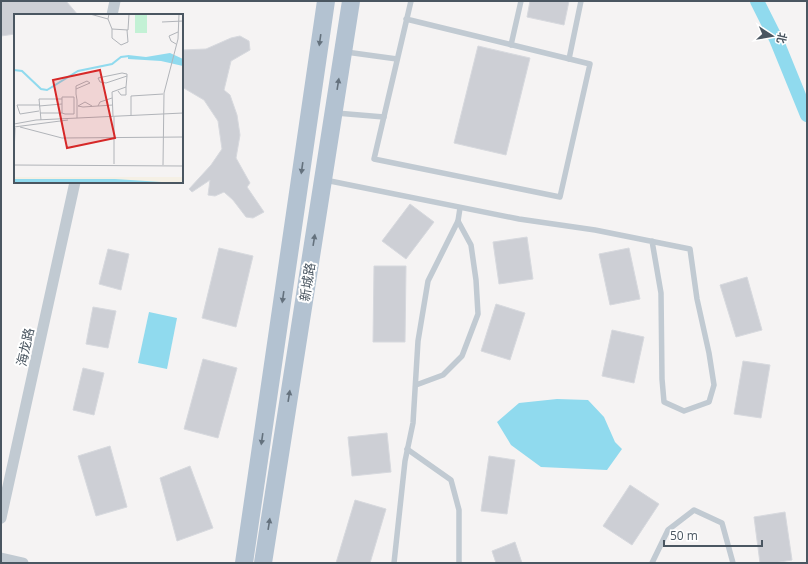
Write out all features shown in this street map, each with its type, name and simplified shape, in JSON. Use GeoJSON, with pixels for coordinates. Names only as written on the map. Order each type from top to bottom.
{"type":"FeatureCollection","features":[{"type":"Feature","properties":{"kind":"main road","name":"新城路"},"geometry":{"type":"LineString","coordinates":[[244,563],[326,1]]}},
{"type":"Feature","properties":{"kind":"main road","name":"新城路"},"geometry":{"type":"LineString","coordinates":[[263,563],[351,1]]}},
{"type":"Feature","properties":{"kind":"street"},"geometry":{"type":"LineString","coordinates":[[112,14],[116,1]]}},
{"type":"Feature","properties":{"kind":"street","name":"海龙路"},"geometry":{"type":"LineString","coordinates":[[1,518],[75,183]]}},
{"type":"Feature","properties":{"kind":"street"},"geometry":{"type":"LineString","coordinates":[[1,558],[22,563]]}},
{"type":"Feature","properties":{"kind":"lane"},"geometry":{"type":"LineString","coordinates":[[406,19],[590,64],[560,197],[374,159],[406,19],[411,1]]}},
{"type":"Feature","properties":{"kind":"lane"},"geometry":{"type":"LineString","coordinates":[[511,45],[520,1]]}},
{"type":"Feature","properties":{"kind":"lane"},"geometry":{"type":"LineString","coordinates":[[568,59],[581,1]]}},
{"type":"Feature","properties":{"kind":"lane"},"geometry":{"type":"LineString","coordinates":[[343,52],[397,59]]}},
{"type":"Feature","properties":{"kind":"lane"},"geometry":{"type":"LineString","coordinates":[[334,112],[384,117]]}},
{"type":"Feature","properties":{"kind":"lane"},"geometry":{"type":"LineString","coordinates":[[323,180],[519,219],[595,230],[690,248],[697,298],[709,353],[714,385],[709,402],[684,410],[664,402],[662,380],[661,292],[652,241]]}},
{"type":"Feature","properties":{"kind":"lane"},"geometry":{"type":"LineString","coordinates":[[394,563],[405,461],[413,423],[418,342],[428,281],[458,221],[460,208]]}},
{"type":"Feature","properties":{"kind":"lane"},"geometry":{"type":"LineString","coordinates":[[416,385],[443,375],[462,356],[478,314],[476,280],[471,245],[458,221]]}},
{"type":"Feature","properties":{"kind":"lane"},"geometry":{"type":"LineString","coordinates":[[407,449],[451,480],[459,510],[459,563]]}},
{"type":"Feature","properties":{"kind":"lane"},"geometry":{"type":"LineString","coordinates":[[652,563],[668,530],[694,510],[722,523],[733,563]]}},
{"type":"Feature","properties":{"kind":"water"},"geometry":{"type":"Polygon","coordinates":[[[149,312],[177,318],[167,369],[138,363],[149,312]]]}},
{"type":"Feature","properties":{"kind":"water"},"geometry":{"type":"Polygon","coordinates":[[[557,399],[588,400],[604,417],[615,442],[622,449],[607,470],[541,467],[511,445],[497,422],[519,403],[557,399]]]}},
{"type":"Feature","properties":{"kind":"building"},"geometry":{"type":"Polygon","coordinates":[[[1,1],[66,1],[77,14],[14,14],[14,34],[1,36],[1,1]]]}},
{"type":"Feature","properties":{"kind":"building"},"geometry":{"type":"Polygon","coordinates":[[[530,1],[569,1],[564,25],[527,17],[530,1]]]}},
{"type":"Feature","properties":{"kind":"building"},"geometry":{"type":"Polygon","coordinates":[[[240,36],[249,41],[250,50],[231,61],[224,90],[230,95],[237,115],[240,135],[236,158],[250,183],[247,187],[264,212],[253,218],[246,217],[233,200],[224,192],[215,196],[208,195],[210,180],[192,192],[189,189],[211,165],[222,149],[218,121],[204,100],[183,88],[183,50],[206,49],[231,38],[240,36]]]}},
{"type":"Feature","properties":{"kind":"building"},"geometry":{"type":"Polygon","coordinates":[[[478,46],[530,58],[506,155],[454,143],[478,46]]]}},
{"type":"Feature","properties":{"kind":"building"},"geometry":{"type":"Polygon","coordinates":[[[410,204],[434,222],[406,259],[382,241],[410,204]]]}},
{"type":"Feature","properties":{"kind":"building"},"geometry":{"type":"Polygon","coordinates":[[[527,237],[533,279],[499,284],[493,242],[527,237]]]}},
{"type":"Feature","properties":{"kind":"building"},"geometry":{"type":"Polygon","coordinates":[[[219,248],[253,256],[236,327],[202,318],[219,248]]]}},
{"type":"Feature","properties":{"kind":"building"},"geometry":{"type":"Polygon","coordinates":[[[629,248],[640,299],[610,305],[599,254],[629,248]]]}},
{"type":"Feature","properties":{"kind":"building"},"geometry":{"type":"Polygon","coordinates":[[[108,249],[129,254],[121,290],[99,284],[108,249]]]}},
{"type":"Feature","properties":{"kind":"building"},"geometry":{"type":"Polygon","coordinates":[[[374,266],[406,266],[405,342],[373,342],[374,266]]]}},
{"type":"Feature","properties":{"kind":"building"},"geometry":{"type":"Polygon","coordinates":[[[747,277],[762,330],[736,337],[720,285],[747,277]]]}},
{"type":"Feature","properties":{"kind":"building"},"geometry":{"type":"Polygon","coordinates":[[[496,304],[525,313],[510,360],[481,351],[496,304]]]}},
{"type":"Feature","properties":{"kind":"building"},"geometry":{"type":"Polygon","coordinates":[[[93,307],[116,311],[108,348],[86,344],[93,307]]]}},
{"type":"Feature","properties":{"kind":"building"},"geometry":{"type":"Polygon","coordinates":[[[612,330],[644,337],[634,383],[602,376],[612,330]]]}},
{"type":"Feature","properties":{"kind":"building"},"geometry":{"type":"Polygon","coordinates":[[[203,359],[237,368],[218,438],[184,429],[203,359]]]}},
{"type":"Feature","properties":{"kind":"building"},"geometry":{"type":"Polygon","coordinates":[[[743,361],[770,365],[761,418],[734,414],[743,361]]]}},
{"type":"Feature","properties":{"kind":"building"},"geometry":{"type":"Polygon","coordinates":[[[83,368],[104,373],[94,415],[73,410],[83,368]]]}},
{"type":"Feature","properties":{"kind":"building"},"geometry":{"type":"Polygon","coordinates":[[[387,433],[391,472],[352,476],[348,437],[387,433]]]}},
{"type":"Feature","properties":{"kind":"building"},"geometry":{"type":"Polygon","coordinates":[[[110,446],[127,507],[96,516],[78,456],[110,446]]]}},
{"type":"Feature","properties":{"kind":"building"},"geometry":{"type":"Polygon","coordinates":[[[489,456],[515,460],[507,514],[481,511],[489,456]]]}},
{"type":"Feature","properties":{"kind":"building"},"geometry":{"type":"Polygon","coordinates":[[[190,466],[213,528],[177,541],[160,478],[190,466]]]}},
{"type":"Feature","properties":{"kind":"building"},"geometry":{"type":"Polygon","coordinates":[[[630,485],[659,504],[632,545],[603,526],[630,485]]]}},
{"type":"Feature","properties":{"kind":"building"},"geometry":{"type":"Polygon","coordinates":[[[355,500],[386,509],[370,563],[336,563],[355,500]]]}},
{"type":"Feature","properties":{"kind":"building"},"geometry":{"type":"Polygon","coordinates":[[[785,512],[792,560],[774,563],[760,563],[754,517],[785,512]]]}},
{"type":"Feature","properties":{"kind":"building"},"geometry":{"type":"Polygon","coordinates":[[[515,542],[522,563],[496,563],[492,551],[515,542]]]}},
{"type":"Feature","properties":{"kind":"waterway"},"geometry":{"type":"LineString","coordinates":[[757,1],[776,39],[807,115]]}}]}
